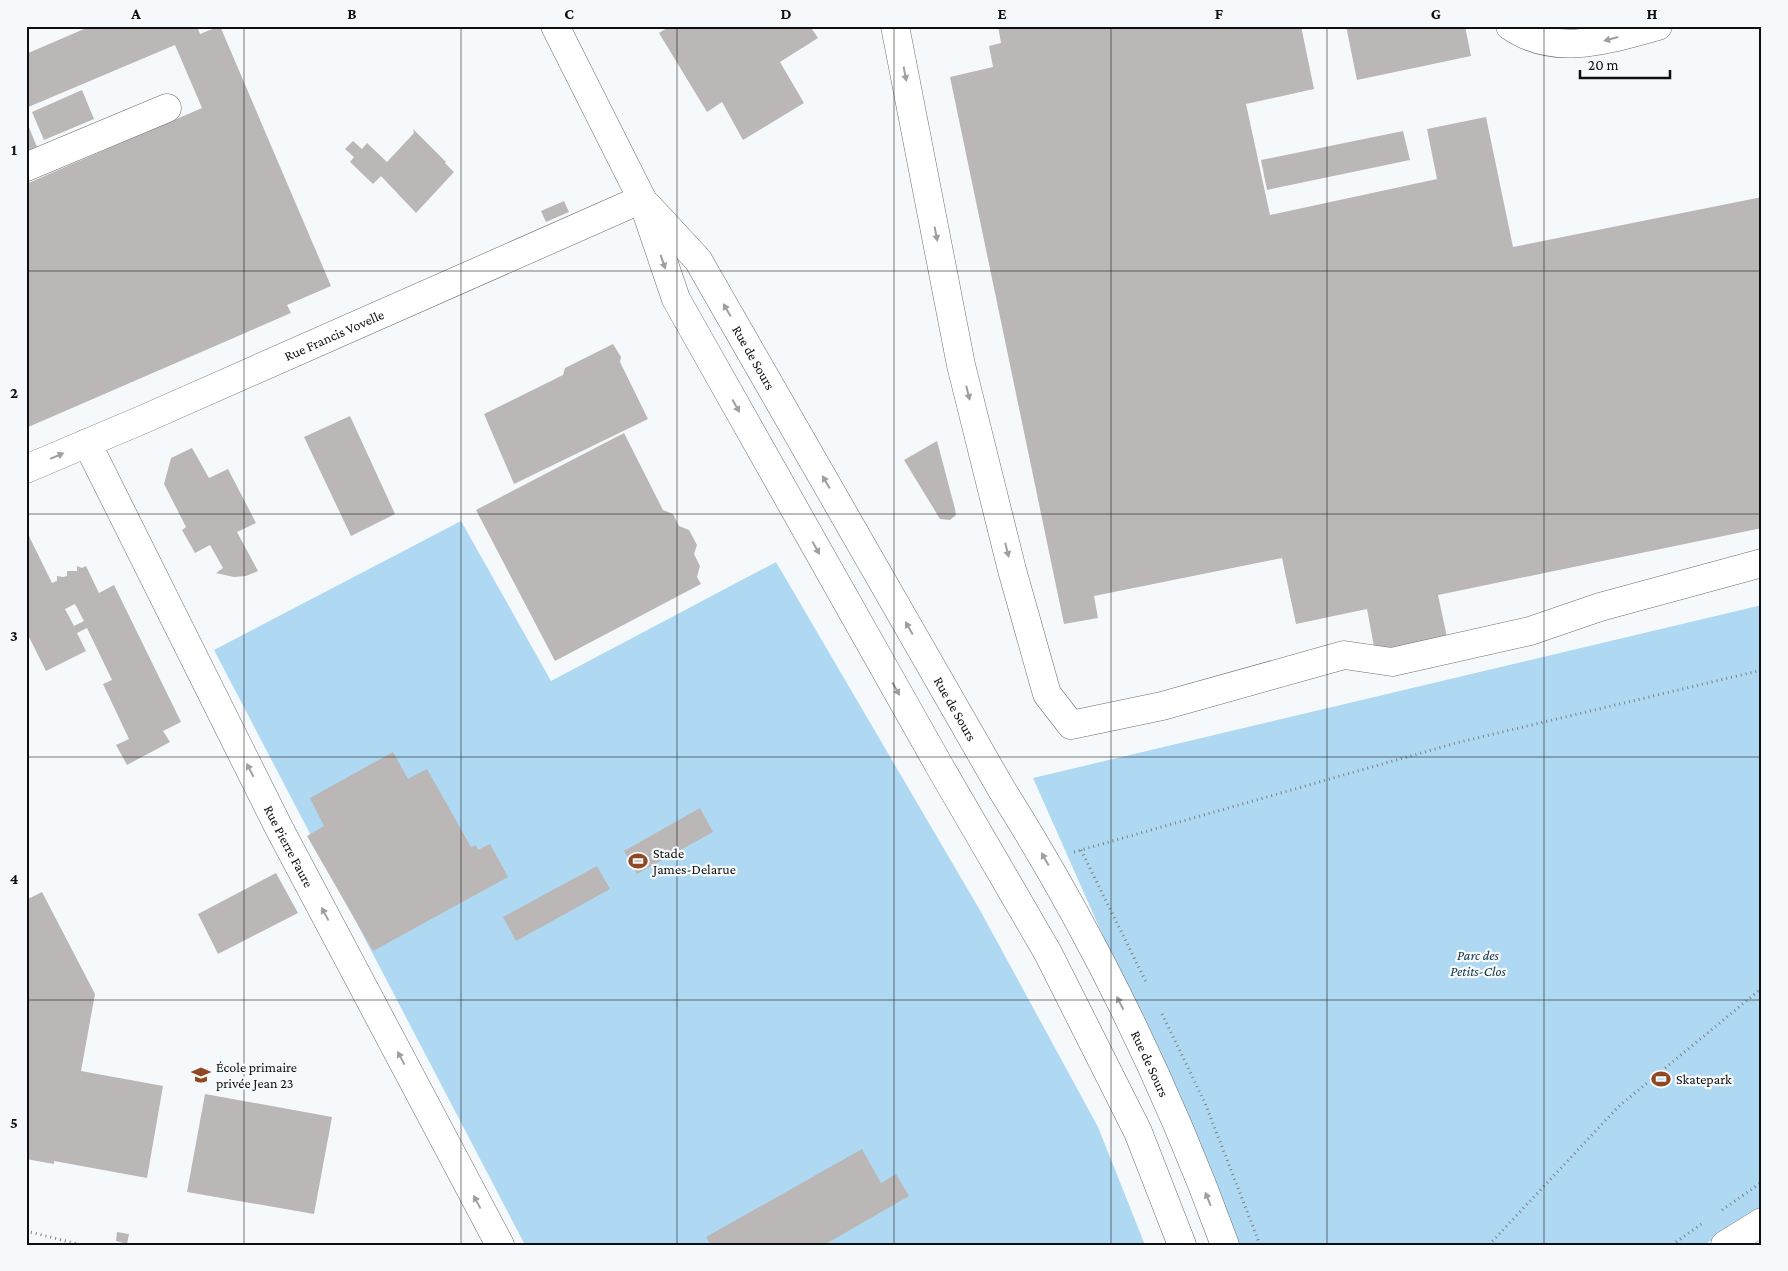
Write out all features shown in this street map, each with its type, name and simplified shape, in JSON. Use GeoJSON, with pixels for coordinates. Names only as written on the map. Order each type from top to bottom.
{"type":"FeatureCollection","features":[{"type":"Feature","properties":{"kind":"main road","name":"Rue de Sours"},"geometry":{"type":"LineString","coordinates":[[555,26],[642,199],[676,299],[940,767],[1048,954],[1138,1132],[1182,1245]]}},
{"type":"Feature","properties":{"kind":"main road"},"geometry":{"type":"LineString","coordinates":[[895,26],[961,365],[1008,552],[1046,694],[1071,725],[1162,706],[1344,655],[1392,662],[1530,631],[1600,607],[1762,563]]}},
{"type":"Feature","properties":{"kind":"main road"},"geometry":{"type":"LineString","coordinates":[[1510,26],[1542,42],[1596,43],[1658,26]]}},
{"type":"Feature","properties":{"kind":"main road"},"geometry":{"type":"LineString","coordinates":[[26,167],[167,108]]}},
{"type":"Feature","properties":{"kind":"main road","name":"Rue de Sours"},"geometry":{"type":"LineString","coordinates":[[642,199],[698,260],[1002,790],[1045,860],[1161,1084],[1225,1245]]}},
{"type":"Feature","properties":{"kind":"main road","name":"Rue Francis Vovelle"},"geometry":{"type":"LineString","coordinates":[[26,469],[642,199]]}},
{"type":"Feature","properties":{"kind":"main road","name":"Rue Pierre Faure"},"geometry":{"type":"LineString","coordinates":[[87,443],[279,828],[500,1245]]}},
{"type":"Feature","properties":{"kind":"main road"},"geometry":{"type":"LineString","coordinates":[[1725,1245],[1762,1222]]}},
{"type":"Feature","properties":{"kind":"path"},"geometry":{"type":"LineString","coordinates":[[1081,850],[1456,743],[1762,670]]}},
{"type":"Feature","properties":{"kind":"path"},"geometry":{"type":"LineString","coordinates":[[1490,1245],[1618,1107],[1762,988]]}},
{"type":"Feature","properties":{"kind":"path"},"geometry":{"type":"LineString","coordinates":[[26,1231],[82,1245]]}},
{"type":"Feature","properties":{"kind":"green space","name":"Stade James-Delarue"},"geometry":{"type":"Polygon","coordinates":[[[461,521],[551,681],[776,562],[981,912],[1098,1127],[1145,1245],[525,1245],[214,650],[461,521]]]}},
{"type":"Feature","properties":{"kind":"green space","name":"Parc des Petits-Clos"},"geometry":{"type":"Polygon","coordinates":[[[1762,605],[1762,1207],[1704,1245],[1240,1245],[1033,778],[1762,605]]]}},
{"type":"Feature","properties":{"kind":"building"},"geometry":{"type":"Polygon","coordinates":[[[91,26],[197,26],[200,34],[220,26],[331,286],[287,305],[291,313],[26,428],[26,184],[202,108],[175,45],[26,108],[26,54],[91,26]]]}},
{"type":"Feature","properties":{"kind":"building"},"geometry":{"type":"Polygon","coordinates":[[[670,26],[810,26],[818,38],[780,62],[804,103],[743,140],[722,102],[707,112],[659,33],[670,26]]]}},
{"type":"Feature","properties":{"kind":"building"},"geometry":{"type":"Polygon","coordinates":[[[998,26],[1301,26],[1314,89],[1246,104],[1270,215],[1437,179],[1427,129],[1486,117],[1513,247],[1762,197],[1762,528],[1438,595],[1447,637],[1375,652],[1367,609],[1296,624],[1282,558],[1094,596],[1098,618],[1064,624],[950,77],[993,67],[989,46],[1001,43],[998,26]]]}},
{"type":"Feature","properties":{"kind":"building"},"geometry":{"type":"Polygon","coordinates":[[[1346,26],[1465,26],[1471,56],[1357,80],[1346,26]]]}},
{"type":"Feature","properties":{"kind":"building"},"geometry":{"type":"Polygon","coordinates":[[[82,90],[94,119],[44,140],[32,112],[82,90]]]}},
{"type":"Feature","properties":{"kind":"building"},"geometry":{"type":"Polygon","coordinates":[[[26,120],[37,147],[26,151],[26,120]]]}},
{"type":"Feature","properties":{"kind":"building"},"geometry":{"type":"Polygon","coordinates":[[[413,129],[454,172],[416,213],[381,176],[373,184],[350,162],[354,157],[345,149],[353,141],[362,149],[367,143],[387,162],[414,133],[413,129]]]}},
{"type":"Feature","properties":{"kind":"building"},"geometry":{"type":"Polygon","coordinates":[[[1403,131],[1410,160],[1267,190],[1261,160],[1403,131]]]}},
{"type":"Feature","properties":{"kind":"building"},"geometry":{"type":"Polygon","coordinates":[[[564,201],[569,212],[546,222],[541,211],[564,201]]]}},
{"type":"Feature","properties":{"kind":"building"},"geometry":{"type":"Polygon","coordinates":[[[613,344],[621,357],[620,362],[648,419],[514,484],[484,414],[563,375],[565,368],[613,344]]]}},
{"type":"Feature","properties":{"kind":"building"},"geometry":{"type":"Polygon","coordinates":[[[350,416],[395,514],[351,536],[304,437],[350,416]]]}},
{"type":"Feature","properties":{"kind":"building"},"geometry":{"type":"Polygon","coordinates":[[[624,433],[663,510],[673,514],[679,526],[689,530],[697,545],[694,554],[700,566],[697,577],[701,584],[555,661],[476,510],[624,433]]]}},
{"type":"Feature","properties":{"kind":"building"},"geometry":{"type":"Polygon","coordinates":[[[937,441],[956,515],[950,520],[940,519],[904,460],[937,441]]]}},
{"type":"Feature","properties":{"kind":"building"},"geometry":{"type":"Polygon","coordinates":[[[192,448],[209,478],[228,469],[256,523],[237,532],[258,571],[246,576],[234,577],[216,573],[223,568],[210,545],[195,553],[182,530],[186,527],[164,484],[171,458],[192,448]]]}},
{"type":"Feature","properties":{"kind":"building"},"geometry":{"type":"Polygon","coordinates":[[[26,530],[52,583],[57,581],[57,576],[67,576],[67,571],[77,571],[77,566],[82,568],[86,566],[99,593],[114,585],[181,722],[163,731],[170,742],[127,765],[116,745],[129,739],[103,684],[112,680],[87,628],[77,633],[86,651],[46,671],[26,631],[26,530]],[[75,604],[65,609],[74,626],[84,621],[75,604]]]}},
{"type":"Feature","properties":{"kind":"building"},"geometry":{"type":"Polygon","coordinates":[[[393,752],[408,779],[427,769],[471,847],[476,845],[478,850],[490,844],[508,877],[373,951],[307,836],[324,826],[310,798],[393,752]]]}},
{"type":"Feature","properties":{"kind":"building"},"geometry":{"type":"Polygon","coordinates":[[[700,808],[713,832],[637,874],[624,851],[700,808]]]}},
{"type":"Feature","properties":{"kind":"building"},"geometry":{"type":"Polygon","coordinates":[[[597,866],[610,889],[516,941],[503,917],[597,866]]]}},
{"type":"Feature","properties":{"kind":"building"},"geometry":{"type":"Polygon","coordinates":[[[276,873],[298,913],[218,954],[198,914],[276,873]]]}},
{"type":"Feature","properties":{"kind":"building"},"geometry":{"type":"Polygon","coordinates":[[[42,892],[95,994],[81,1071],[163,1086],[147,1178],[54,1161],[54,1164],[26,1159],[26,900],[42,892]]]}},
{"type":"Feature","properties":{"kind":"building"},"geometry":{"type":"Polygon","coordinates":[[[205,1094],[332,1117],[314,1214],[187,1192],[205,1094]]]}},
{"type":"Feature","properties":{"kind":"building"},"geometry":{"type":"Polygon","coordinates":[[[862,1149],[881,1183],[896,1174],[909,1196],[824,1245],[711,1245],[706,1237],[862,1149]]]}},
{"type":"Feature","properties":{"kind":"building"},"geometry":{"type":"Polygon","coordinates":[[[117,1232],[129,1234],[127,1244],[116,1241],[117,1232]]]}},
{"type":"Feature","properties":{"kind":"place","name":"Stade James-Delarue"},"geometry":{"type":"Point","coordinates":[638,861]}},
{"type":"Feature","properties":{"kind":"place","name":"École primaire privée Jean 23"},"geometry":{"type":"Point","coordinates":[201,1075]}},
{"type":"Feature","properties":{"kind":"place","name":"Skatepark"},"geometry":{"type":"Point","coordinates":[1661,1079]}}]}
